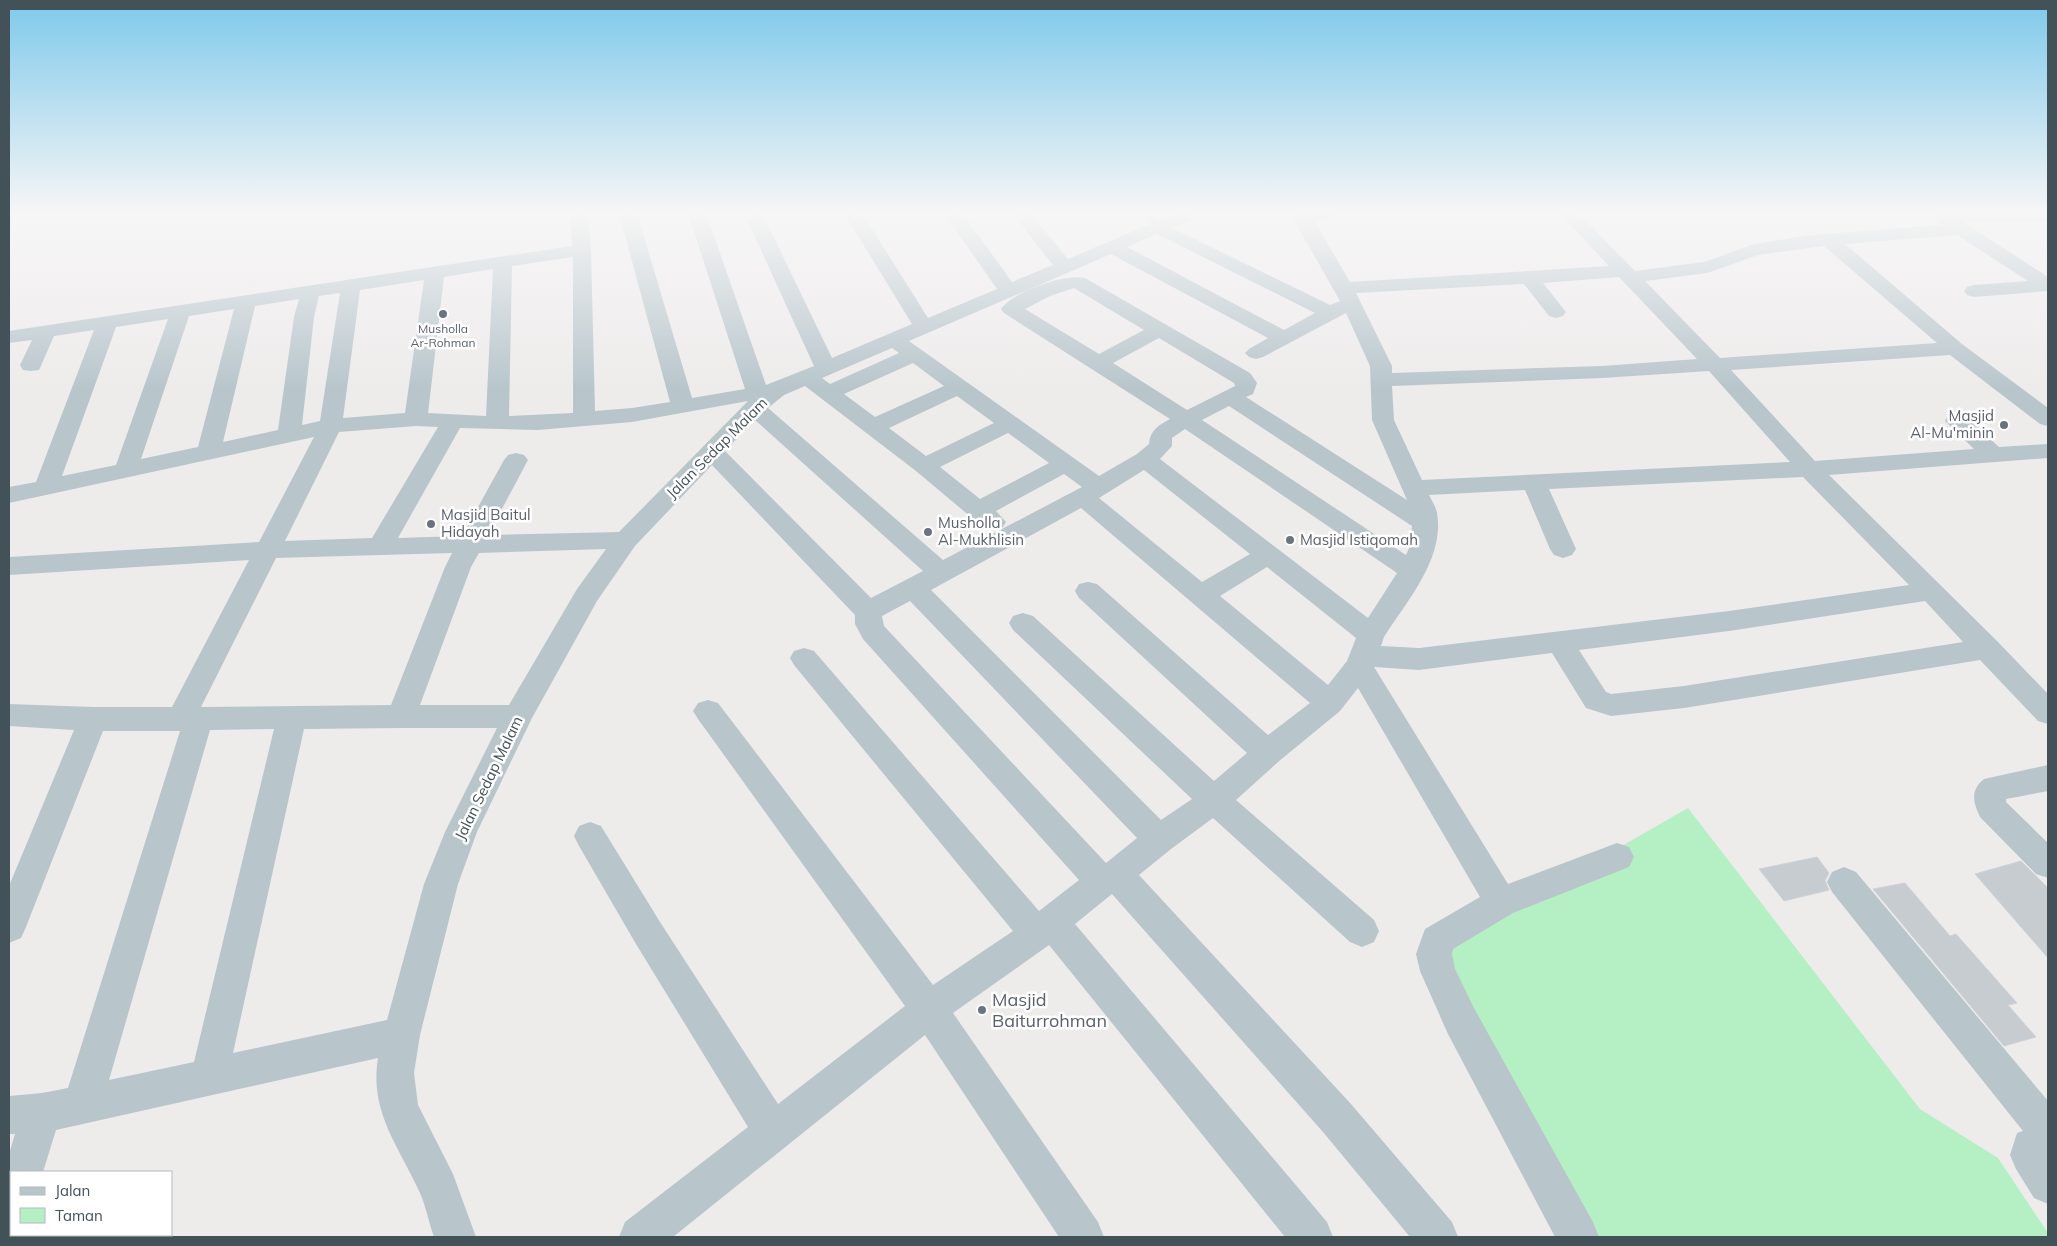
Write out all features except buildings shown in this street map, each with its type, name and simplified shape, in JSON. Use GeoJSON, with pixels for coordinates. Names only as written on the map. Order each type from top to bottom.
{"type":"FeatureCollection","features":[{"type":"Feature","properties":{"kind":"street"},"geometry":{"type":"LineString","coordinates":[[9,337],[441,271]]}},
{"type":"Feature","properties":{"kind":"street"},"geometry":{"type":"LineString","coordinates":[[497,423],[503,271]]}},
{"type":"Feature","properties":{"kind":"street"},"geometry":{"type":"LineString","coordinates":[[582,271],[584,419]]}},
{"type":"Feature","properties":{"kind":"street"},"geometry":{"type":"LineString","coordinates":[[644,271],[683,407]]}},
{"type":"Feature","properties":{"kind":"street"},"geometry":{"type":"LineString","coordinates":[[718,271],[763,397],[941,572]]}},
{"type":"Feature","properties":{"kind":"street"},"geometry":{"type":"LineString","coordinates":[[776,271],[827,394],[924,466],[986,516],[1064,464]]}},
{"type":"Feature","properties":{"kind":"street"},"geometry":{"type":"LineString","coordinates":[[889,271],[924,327]]}},
{"type":"Feature","properties":{"kind":"street"},"geometry":{"type":"LineString","coordinates":[[1006,271],[1023,290]]}},
{"type":"Feature","properties":{"kind":"street"},"geometry":{"type":"LineString","coordinates":[[9,495],[331,426],[416,419],[452,422],[538,423],[632,415],[763,397],[893,339],[1023,290],[1057,271]]}},
{"type":"Feature","properties":{"kind":"street"},"geometry":{"type":"LineString","coordinates":[[1158,271],[1284,338]]}},
{"type":"Feature","properties":{"kind":"street"},"geometry":{"type":"LineString","coordinates":[[1271,271],[1341,301]]}},
{"type":"Feature","properties":{"kind":"street"},"geometry":{"type":"LineString","coordinates":[[640,1237],[929,1008],[1045,928],[1159,839],[1214,800],[1330,703],[1364,653],[1412,572],[1423,546],[1425,524],[1424,511],[1415,488],[1383,420],[1381,366],[1368,337],[1341,301],[1331,271]]}},
{"type":"Feature","properties":{"kind":"street"},"geometry":{"type":"LineString","coordinates":[[1626,271],[1810,469],[1987,648],[2048,713]]}},
{"type":"Feature","properties":{"kind":"street"},"geometry":{"type":"LineString","coordinates":[[1256,352],[1284,338],[1341,301],[1529,278],[1660,271]]}},
{"type":"Feature","properties":{"kind":"street"},"geometry":{"type":"LineString","coordinates":[[1865,271],[1955,348],[2048,419]]}},
{"type":"Feature","properties":{"kind":"street"},"geometry":{"type":"LineString","coordinates":[[2026,271],[2048,285]]}},
{"type":"Feature","properties":{"kind":"street"},"geometry":{"type":"LineString","coordinates":[[416,419],[435,272]]}},
{"type":"Feature","properties":{"kind":"street"},"geometry":{"type":"LineString","coordinates":[[1529,278],[1556,312]]}},
{"type":"Feature","properties":{"kind":"street"},"geometry":{"type":"LineString","coordinates":[[868,612],[1091,493],[1156,452],[1160,446],[1161,436],[1167,430],[1188,421],[1232,398],[1245,389],[1246,383],[1242,378],[1078,282],[1071,281],[1023,290],[1011,308],[1188,421],[1412,572]]}},
{"type":"Feature","properties":{"kind":"street"},"geometry":{"type":"LineString","coordinates":[[82,1105],[190,718],[267,550],[331,426],[351,284]]}},
{"type":"Feature","properties":{"kind":"street"},"geometry":{"type":"LineString","coordinates":[[1974,291],[2048,285]]}},
{"type":"Feature","properties":{"kind":"street"},"geometry":{"type":"LineString","coordinates":[[289,435],[304,317],[311,290]]}},
{"type":"Feature","properties":{"kind":"street"},"geometry":{"type":"LineString","coordinates":[[209,451],[246,300]]}},
{"type":"Feature","properties":{"kind":"street"},"geometry":{"type":"LineString","coordinates":[[126,469],[181,310]]}},
{"type":"Feature","properties":{"kind":"street"},"geometry":{"type":"LineString","coordinates":[[46,486],[108,321]]}},
{"type":"Feature","properties":{"kind":"street"},"geometry":{"type":"LineString","coordinates":[[1098,364],[1159,330]]}},
{"type":"Feature","properties":{"kind":"street"},"geometry":{"type":"LineString","coordinates":[[31,365],[46,331]]}},
{"type":"Feature","properties":{"kind":"street"},"geometry":{"type":"LineString","coordinates":[[893,339],[1064,464],[1091,493],[1202,594],[1330,703]]}},
{"type":"Feature","properties":{"kind":"street"},"geometry":{"type":"LineString","coordinates":[[1381,380],[1602,372],[1955,348]]}},
{"type":"Feature","properties":{"kind":"street"},"geometry":{"type":"LineString","coordinates":[[827,394],[913,355]]}},
{"type":"Feature","properties":{"kind":"street"},"geometry":{"type":"LineString","coordinates":[[872,427],[959,387]]}},
{"type":"Feature","properties":{"kind":"street","name":"Jalan Sedap Malam"},"geometry":{"type":"LineString","coordinates":[[455,1237],[439,1188],[400,1109],[395,1073],[402,1035],[441,884],[462,832],[518,716],[586,596],[626,540],[763,397]]}},
{"type":"Feature","properties":{"kind":"street"},"geometry":{"type":"LineString","coordinates":[[1232,398],[1425,524]]}},
{"type":"Feature","properties":{"kind":"street"},"geometry":{"type":"LineString","coordinates":[[1956,421],[1995,456]]}},
{"type":"Feature","properties":{"kind":"street"},"geometry":{"type":"LineString","coordinates":[[380,547],[452,422]]}},
{"type":"Feature","properties":{"kind":"street"},"geometry":{"type":"LineString","coordinates":[[924,466],[1009,424]]}},
{"type":"Feature","properties":{"kind":"street"},"geometry":{"type":"LineString","coordinates":[[712,451],[868,612],[869,624],[873,632],[1337,1118],[1437,1237]]}},
{"type":"Feature","properties":{"kind":"street"},"geometry":{"type":"LineString","coordinates":[[1415,488],[1810,469],[2048,451]]}},
{"type":"Feature","properties":{"kind":"street"},"geometry":{"type":"LineString","coordinates":[[1145,459],[1268,555],[1364,653],[1501,902]]}},
{"type":"Feature","properties":{"kind":"street"},"geometry":{"type":"LineString","coordinates":[[401,717],[425,657],[448,591],[470,544],[516,460]]}},
{"type":"Feature","properties":{"kind":"street"},"geometry":{"type":"LineString","coordinates":[[1533,482],[1563,548]]}},
{"type":"Feature","properties":{"kind":"street"},"geometry":{"type":"LineString","coordinates":[[9,566],[267,550],[626,540]]}},
{"type":"Feature","properties":{"kind":"street"},"geometry":{"type":"LineString","coordinates":[[1202,594],[1268,555]]}},
{"type":"Feature","properties":{"kind":"street"},"geometry":{"type":"LineString","coordinates":[[913,588],[1159,839]]}},
{"type":"Feature","properties":{"kind":"street"},"geometry":{"type":"LineString","coordinates":[[1088,591],[1268,753]]}},
{"type":"Feature","properties":{"kind":"street"},"geometry":{"type":"LineString","coordinates":[[1364,653],[1419,659],[1729,621],[1931,591]]}},
{"type":"Feature","properties":{"kind":"street"},"geometry":{"type":"LineString","coordinates":[[1023,623],[1214,800],[1362,931]]}},
{"type":"Feature","properties":{"kind":"street"},"geometry":{"type":"LineString","coordinates":[[1559,641],[1596,700],[1611,705],[1684,696],[1987,648]]}},
{"type":"Feature","properties":{"kind":"street"},"geometry":{"type":"LineString","coordinates":[[804,658],[1045,928],[1312,1237]]}},
{"type":"Feature","properties":{"kind":"street"},"geometry":{"type":"LineString","coordinates":[[708,711],[929,1008],[1083,1237]]}},
{"type":"Feature","properties":{"kind":"street"},"geometry":{"type":"LineString","coordinates":[[9,715],[93,720],[518,716]]}},
{"type":"Feature","properties":{"kind":"street"},"geometry":{"type":"LineString","coordinates":[[209,1077],[292,718]]}},
{"type":"Feature","properties":{"kind":"street"},"geometry":{"type":"LineString","coordinates":[[9,927],[93,720]]}},
{"type":"Feature","properties":{"kind":"street"},"geometry":{"type":"LineString","coordinates":[[2048,778],[1995,788],[1989,793],[1992,808],[2048,864]]}},
{"type":"Feature","properties":{"kind":"street"},"geometry":{"type":"LineString","coordinates":[[590,836],[648,933],[773,1131]]}},
{"type":"Feature","properties":{"kind":"street"},"geometry":{"type":"LineString","coordinates":[[1578,1237],[1461,1021],[1438,971],[1434,954],[1437,940],[1501,902],[1617,857]]}},
{"type":"Feature","properties":{"kind":"street"},"geometry":{"type":"LineString","coordinates":[[1844,882],[2048,1131]]}},
{"type":"Feature","properties":{"kind":"street"},"geometry":{"type":"LineString","coordinates":[[23,1171],[25,1114],[82,1105],[402,1035]]}},
{"type":"Feature","properties":{"kind":"street"},"geometry":{"type":"LineString","coordinates":[[2048,1140],[2031,1147],[2030,1154],[2048,1184]]}},
{"type":"Feature","properties":{"kind":"green space"},"geometry":{"type":"Polygon","coordinates":[[[1688,808],[1920,1109],[1998,1158],[2048,1233],[2048,1237],[1598,1237],[1426,958],[1688,808]]]}},
{"type":"Feature","properties":{"kind":"place","name":"Musholla Ar-Rohman"},"geometry":{"type":"Point","coordinates":[443,314]}},
{"type":"Feature","properties":{"kind":"place","name":"Masjid Al-Mu'minin"},"geometry":{"type":"Point","coordinates":[2004,425]}},
{"type":"Feature","properties":{"kind":"place","name":"Masjid Baitul Hidayah"},"geometry":{"type":"Point","coordinates":[431,524]}},
{"type":"Feature","properties":{"kind":"place","name":"Musholla Al-Mukhlisin"},"geometry":{"type":"Point","coordinates":[928,532]}},
{"type":"Feature","properties":{"kind":"place","name":"Masjid Istiqomah"},"geometry":{"type":"Point","coordinates":[1290,540]}},
{"type":"Feature","properties":{"kind":"place","name":"Masjid Baiturrohman"},"geometry":{"type":"Point","coordinates":[982,1010]}}]}
